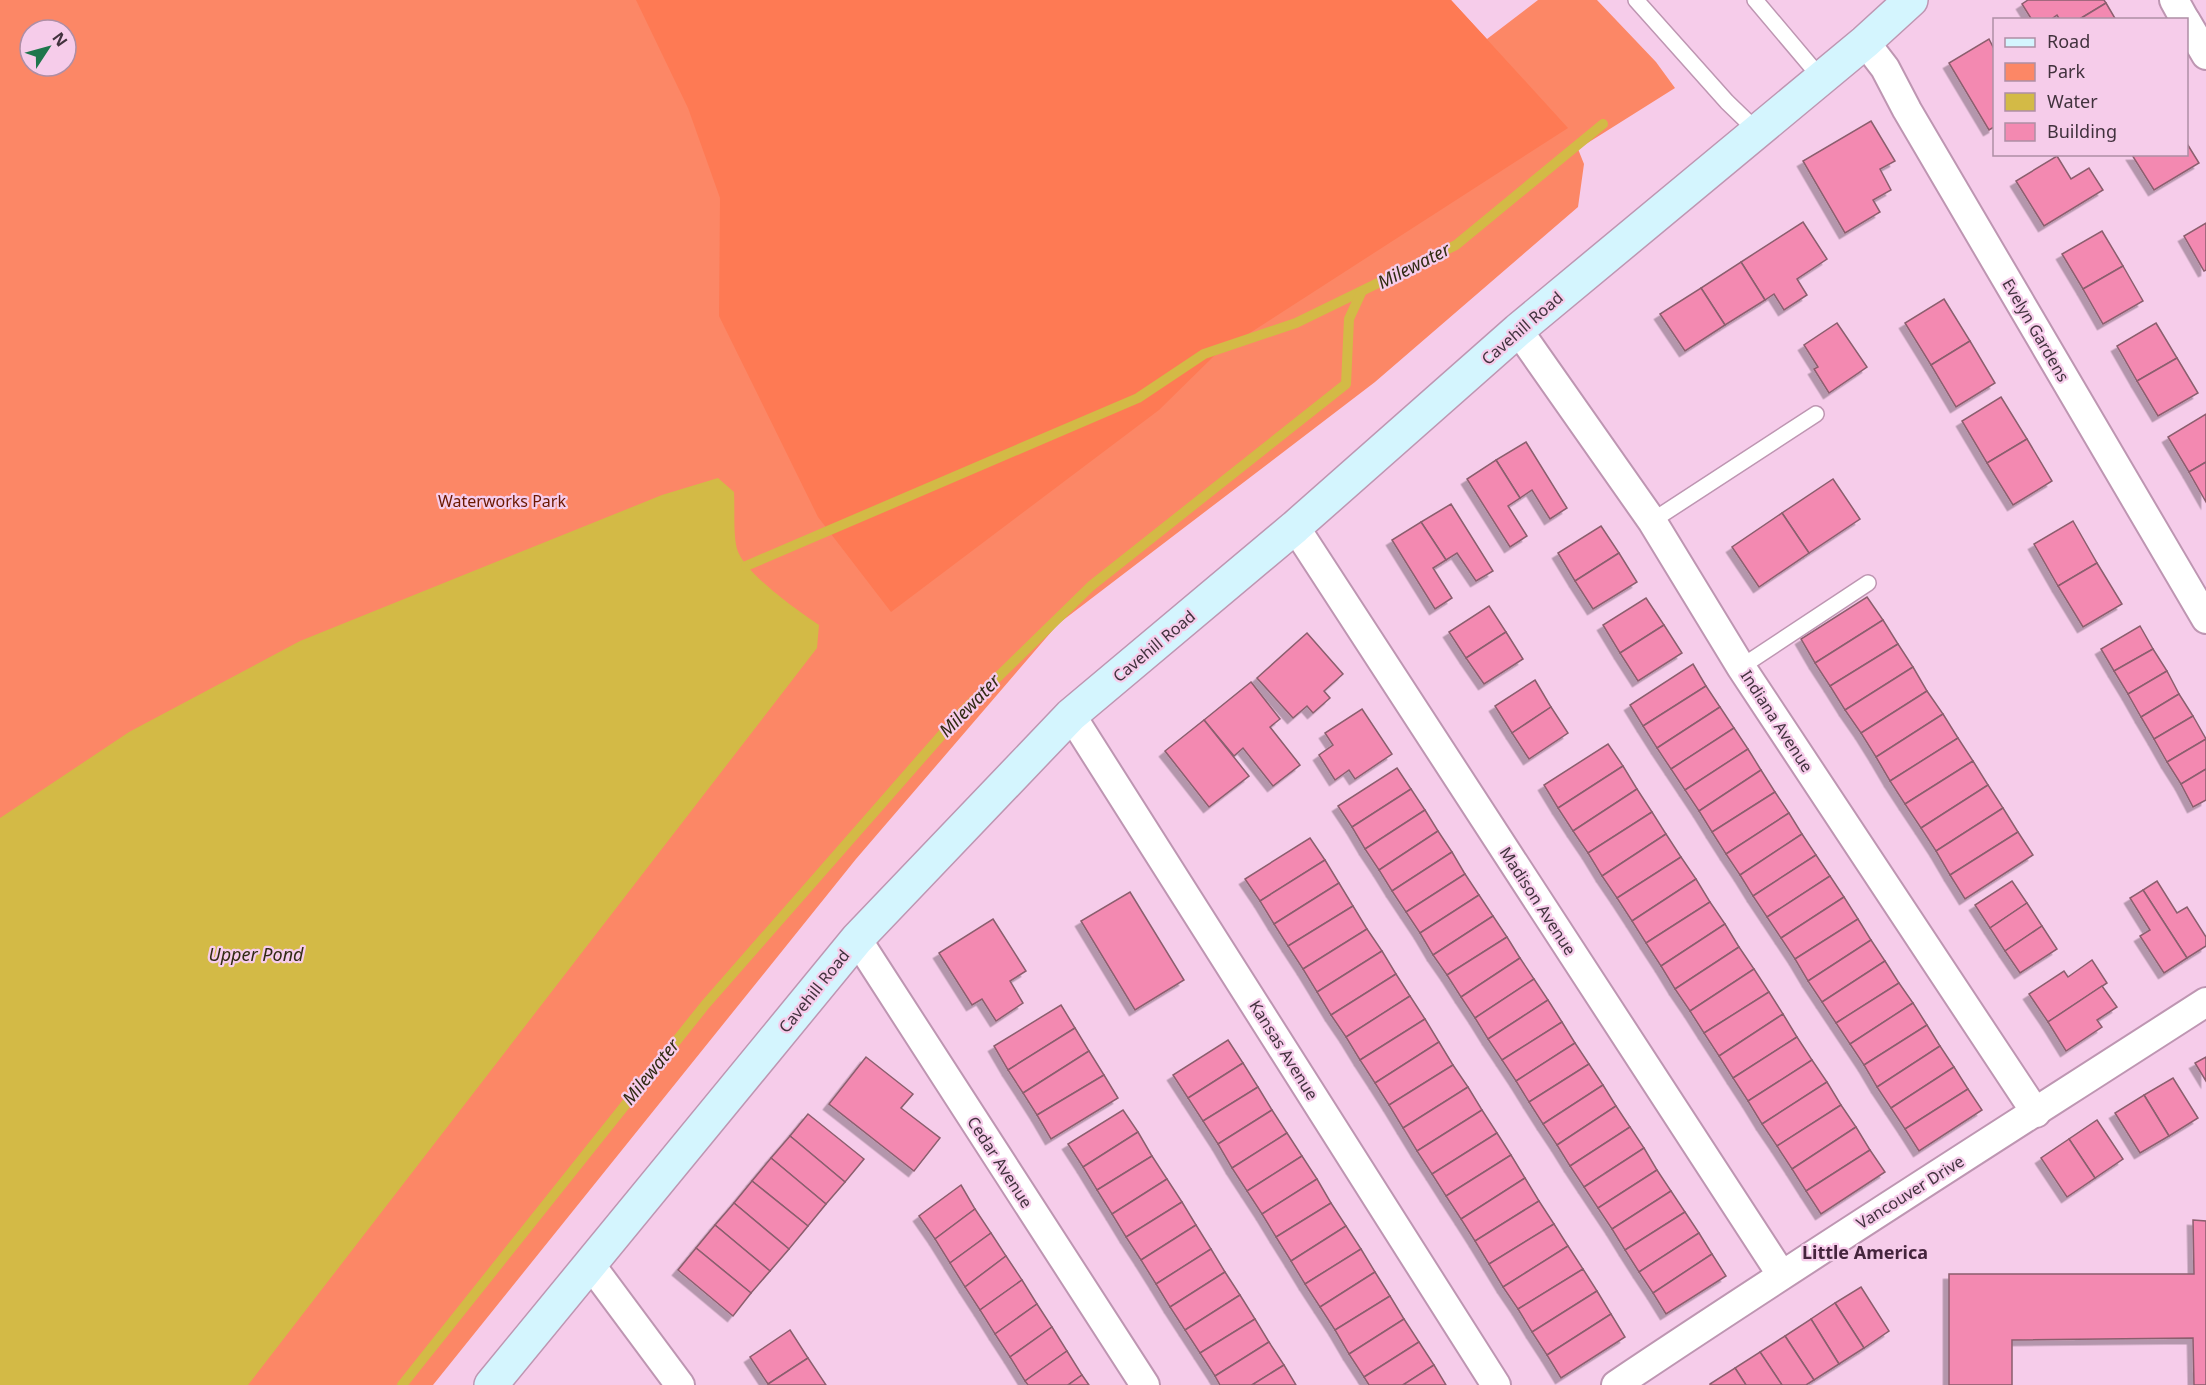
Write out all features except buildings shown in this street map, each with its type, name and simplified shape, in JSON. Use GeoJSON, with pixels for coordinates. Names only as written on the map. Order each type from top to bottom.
{"type":"FeatureCollection","features":[{"type":"Feature","properties":{"kind":"main road","name":"Cavehill Road"},"geometry":{"type":"LineString","coordinates":[[491,1385],[857,939],[1071,715],[1295,527],[1518,330],[1820,77],[1865,42],[1911,0]]}},
{"type":"Feature","properties":{"kind":"street"},"geometry":{"type":"LineString","coordinates":[[2174,0],[2185,18]]}},
{"type":"Feature","properties":{"kind":"street"},"geometry":{"type":"LineString","coordinates":[[2188,24],[2206,55]]}},
{"type":"Feature","properties":{"kind":"street","name":"Evelyn Gardens"},"geometry":{"type":"LineString","coordinates":[[1865,42],[1884,68],[2206,619]]}},
{"type":"Feature","properties":{"kind":"street","name":"Indiana Avenue"},"geometry":{"type":"LineString","coordinates":[[1518,330],[1652,521],[1741,667],[2036,1113]]}},
{"type":"Feature","properties":{"kind":"street","name":"Madison Avenue"},"geometry":{"type":"LineString","coordinates":[[1295,527],[1781,1274]]}},
{"type":"Feature","properties":{"kind":"street","name":"Kansas Avenue"},"geometry":{"type":"LineString","coordinates":[[1071,715],[1496,1385]]}},
{"type":"Feature","properties":{"kind":"street","name":"Cedar Avenue"},"geometry":{"type":"LineString","coordinates":[[857,939],[1145,1385]]}},
{"type":"Feature","properties":{"kind":"street","name":"Vancouver Drive"},"geometry":{"type":"LineString","coordinates":[[1616,1385],[1781,1274],[2036,1113],[2206,1002]]}},
{"type":"Feature","properties":{"kind":"street"},"geometry":{"type":"LineString","coordinates":[[590,1264],[680,1385]]}},
{"type":"Feature","properties":{"kind":"lane"},"geometry":{"type":"LineString","coordinates":[[1636,0],[1727,102],[1757,131]]}},
{"type":"Feature","properties":{"kind":"lane"},"geometry":{"type":"LineString","coordinates":[[1755,0],[1820,77]]}},
{"type":"Feature","properties":{"kind":"lane"},"geometry":{"type":"LineString","coordinates":[[1652,521],[1816,414]]}},
{"type":"Feature","properties":{"kind":"lane"},"geometry":{"type":"LineString","coordinates":[[1741,667],[1868,583]]}},
{"type":"Feature","properties":{"kind":"green space","name":"Waterworks Park"},"geometry":{"type":"Polygon","coordinates":[[[0,0],[1451,0],[1487,39],[1538,0],[1597,0],[1656,62],[1675,88],[1578,149],[1584,164],[1578,207],[1375,382],[1058,624],[856,859],[433,1385],[0,1385],[0,0]]]}},
{"type":"Feature","properties":{"kind":"shaded area"},"geometry":{"type":"Polygon","coordinates":[[[636,0],[1451,0],[1568,128],[1214,356],[1159,410],[891,612],[818,517],[719,316],[720,198],[688,108],[636,0]]]}},
{"type":"Feature","properties":{"kind":"water","name":"Upper Pond"},"geometry":{"type":"Polygon","coordinates":[[[718,478],[734,492],[736,543],[742,559],[760,580],[819,625],[817,648],[248,1385],[0,1385],[0,818],[129,732],[300,641],[662,495],[718,478]]]}},
{"type":"Feature","properties":{"kind":"waterway"},"geometry":{"type":"LineString","coordinates":[[746,566],[1138,398],[1204,354],[1296,323],[1456,245],[1603,124]]}},
{"type":"Feature","properties":{"kind":"waterway","name":"Milewater"},"geometry":{"type":"LineString","coordinates":[[402,1385],[705,1005],[961,713],[1091,586],[1346,384],[1349,319],[1361,293]]}},
{"type":"Feature","properties":{"kind":"district","name":"Little America"},"geometry":{"type":"Point","coordinates":[1865,1253]}}]}
